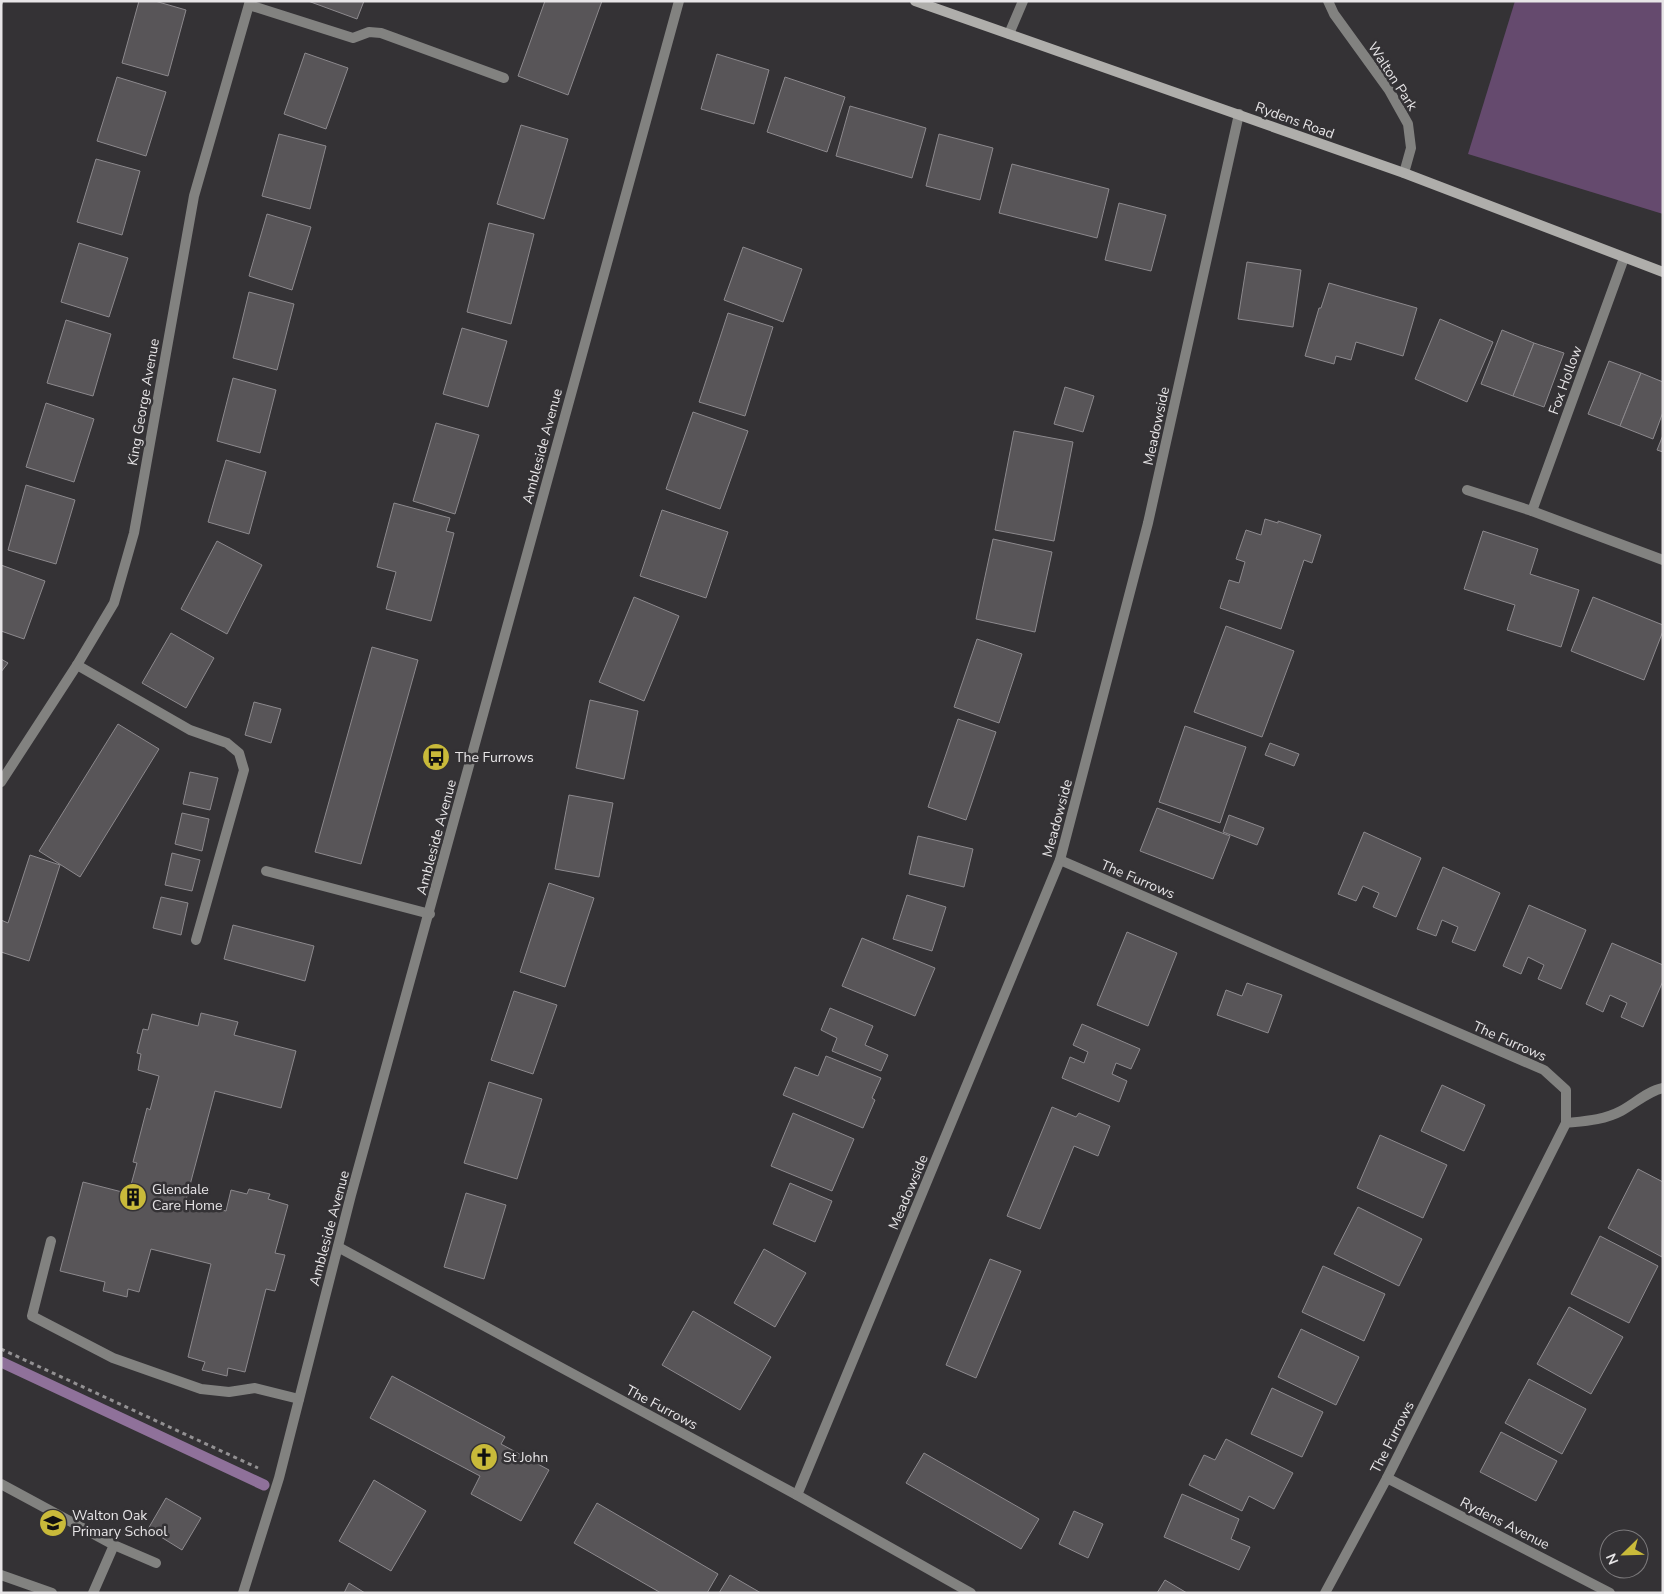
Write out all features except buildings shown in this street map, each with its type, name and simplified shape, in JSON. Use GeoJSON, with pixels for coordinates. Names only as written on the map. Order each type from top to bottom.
{"type":"FeatureCollection","features":[{"type":"Feature","properties":{"kind":"street","name":"Ambleside Avenue"},"geometry":{"type":"LineString","coordinates":[[243,1593],[278,1478],[338,1247],[679,1]]}},
{"type":"Feature","properties":{"kind":"street","name":"Rydens Road"},"geometry":{"type":"LineString","coordinates":[[915,1],[1239,114],[1663,272]]}},
{"type":"Feature","properties":{"kind":"street"},"geometry":{"type":"LineString","coordinates":[[1009,34],[1023,1]]}},
{"type":"Feature","properties":{"kind":"street","name":"Walton Park"},"geometry":{"type":"LineString","coordinates":[[1328,1],[1334,14],[1388,90],[1408,124],[1411,148],[1404,174]]}},
{"type":"Feature","properties":{"kind":"street"},"geometry":{"type":"LineString","coordinates":[[249,3],[353,38],[369,32],[381,34],[504,78]]}},
{"type":"Feature","properties":{"kind":"street","name":"King George Avenue"},"geometry":{"type":"LineString","coordinates":[[1,782],[114,603],[134,533],[194,196],[249,3]]}},
{"type":"Feature","properties":{"kind":"street","name":"Meadowside"},"geometry":{"type":"LineString","coordinates":[[797,1495],[1060,860],[1148,523],[1239,114]]}},
{"type":"Feature","properties":{"kind":"street","name":"Fox Hollow"},"geometry":{"type":"LineString","coordinates":[[1532,511],[1624,258]]}},
{"type":"Feature","properties":{"kind":"street"},"geometry":{"type":"LineString","coordinates":[[1467,490],[1532,511],[1662,560]]}},
{"type":"Feature","properties":{"kind":"street"},"geometry":{"type":"LineString","coordinates":[[77,664],[190,730],[227,743],[239,753],[244,770],[196,940]]}},
{"type":"Feature","properties":{"kind":"street","name":"The Furrows"},"geometry":{"type":"LineString","coordinates":[[1060,860],[1544,1070],[1566,1090],[1566,1123],[1387,1478],[1325,1593]]}},
{"type":"Feature","properties":{"kind":"street"},"geometry":{"type":"LineString","coordinates":[[266,872],[430,914]]}},
{"type":"Feature","properties":{"kind":"street"},"geometry":{"type":"LineString","coordinates":[[1566,1123],[1600,1119],[1619,1112],[1663,1088]]}},
{"type":"Feature","properties":{"kind":"street"},"geometry":{"type":"LineString","coordinates":[[51,1241],[32,1316],[113,1358],[201,1390],[229,1392],[255,1388],[299,1399]]}},
{"type":"Feature","properties":{"kind":"street","name":"The Furrows"},"geometry":{"type":"LineString","coordinates":[[338,1247],[797,1495],[971,1593]]}},
{"type":"Feature","properties":{"kind":"street","name":"Rydens Avenue"},"geometry":{"type":"LineString","coordinates":[[1387,1478],[1610,1593]]}},
{"type":"Feature","properties":{"kind":"street"},"geometry":{"type":"LineString","coordinates":[[1,1484],[114,1545],[156,1563]]}},
{"type":"Feature","properties":{"kind":"street"},"geometry":{"type":"LineString","coordinates":[[93,1593],[114,1545]]}},
{"type":"Feature","properties":{"kind":"street"},"geometry":{"type":"LineString","coordinates":[[1,1575],[52,1593]]}},
{"type":"Feature","properties":{"kind":"path"},"geometry":{"type":"LineString","coordinates":[[1,1349],[278,1478]]}},
{"type":"Feature","properties":{"kind":"shaded area"},"geometry":{"type":"Polygon","coordinates":[[[1515,1],[1663,1],[1663,214],[1468,154],[1515,1]]]}},
{"type":"Feature","properties":{"kind":"waterway"},"geometry":{"type":"LineString","coordinates":[[1,1362],[264,1485]]}},
{"type":"Feature","properties":{"kind":"place","name":"The Furrows"},"geometry":{"type":"Point","coordinates":[436,757]}},
{"type":"Feature","properties":{"kind":"place","name":"Glendale Care Home"},"geometry":{"type":"Point","coordinates":[133,1197]}},
{"type":"Feature","properties":{"kind":"place","name":"St John"},"geometry":{"type":"Point","coordinates":[484,1457]}},
{"type":"Feature","properties":{"kind":"place","name":"Walton Oak Primary School"},"geometry":{"type":"Point","coordinates":[53,1523]}}]}
